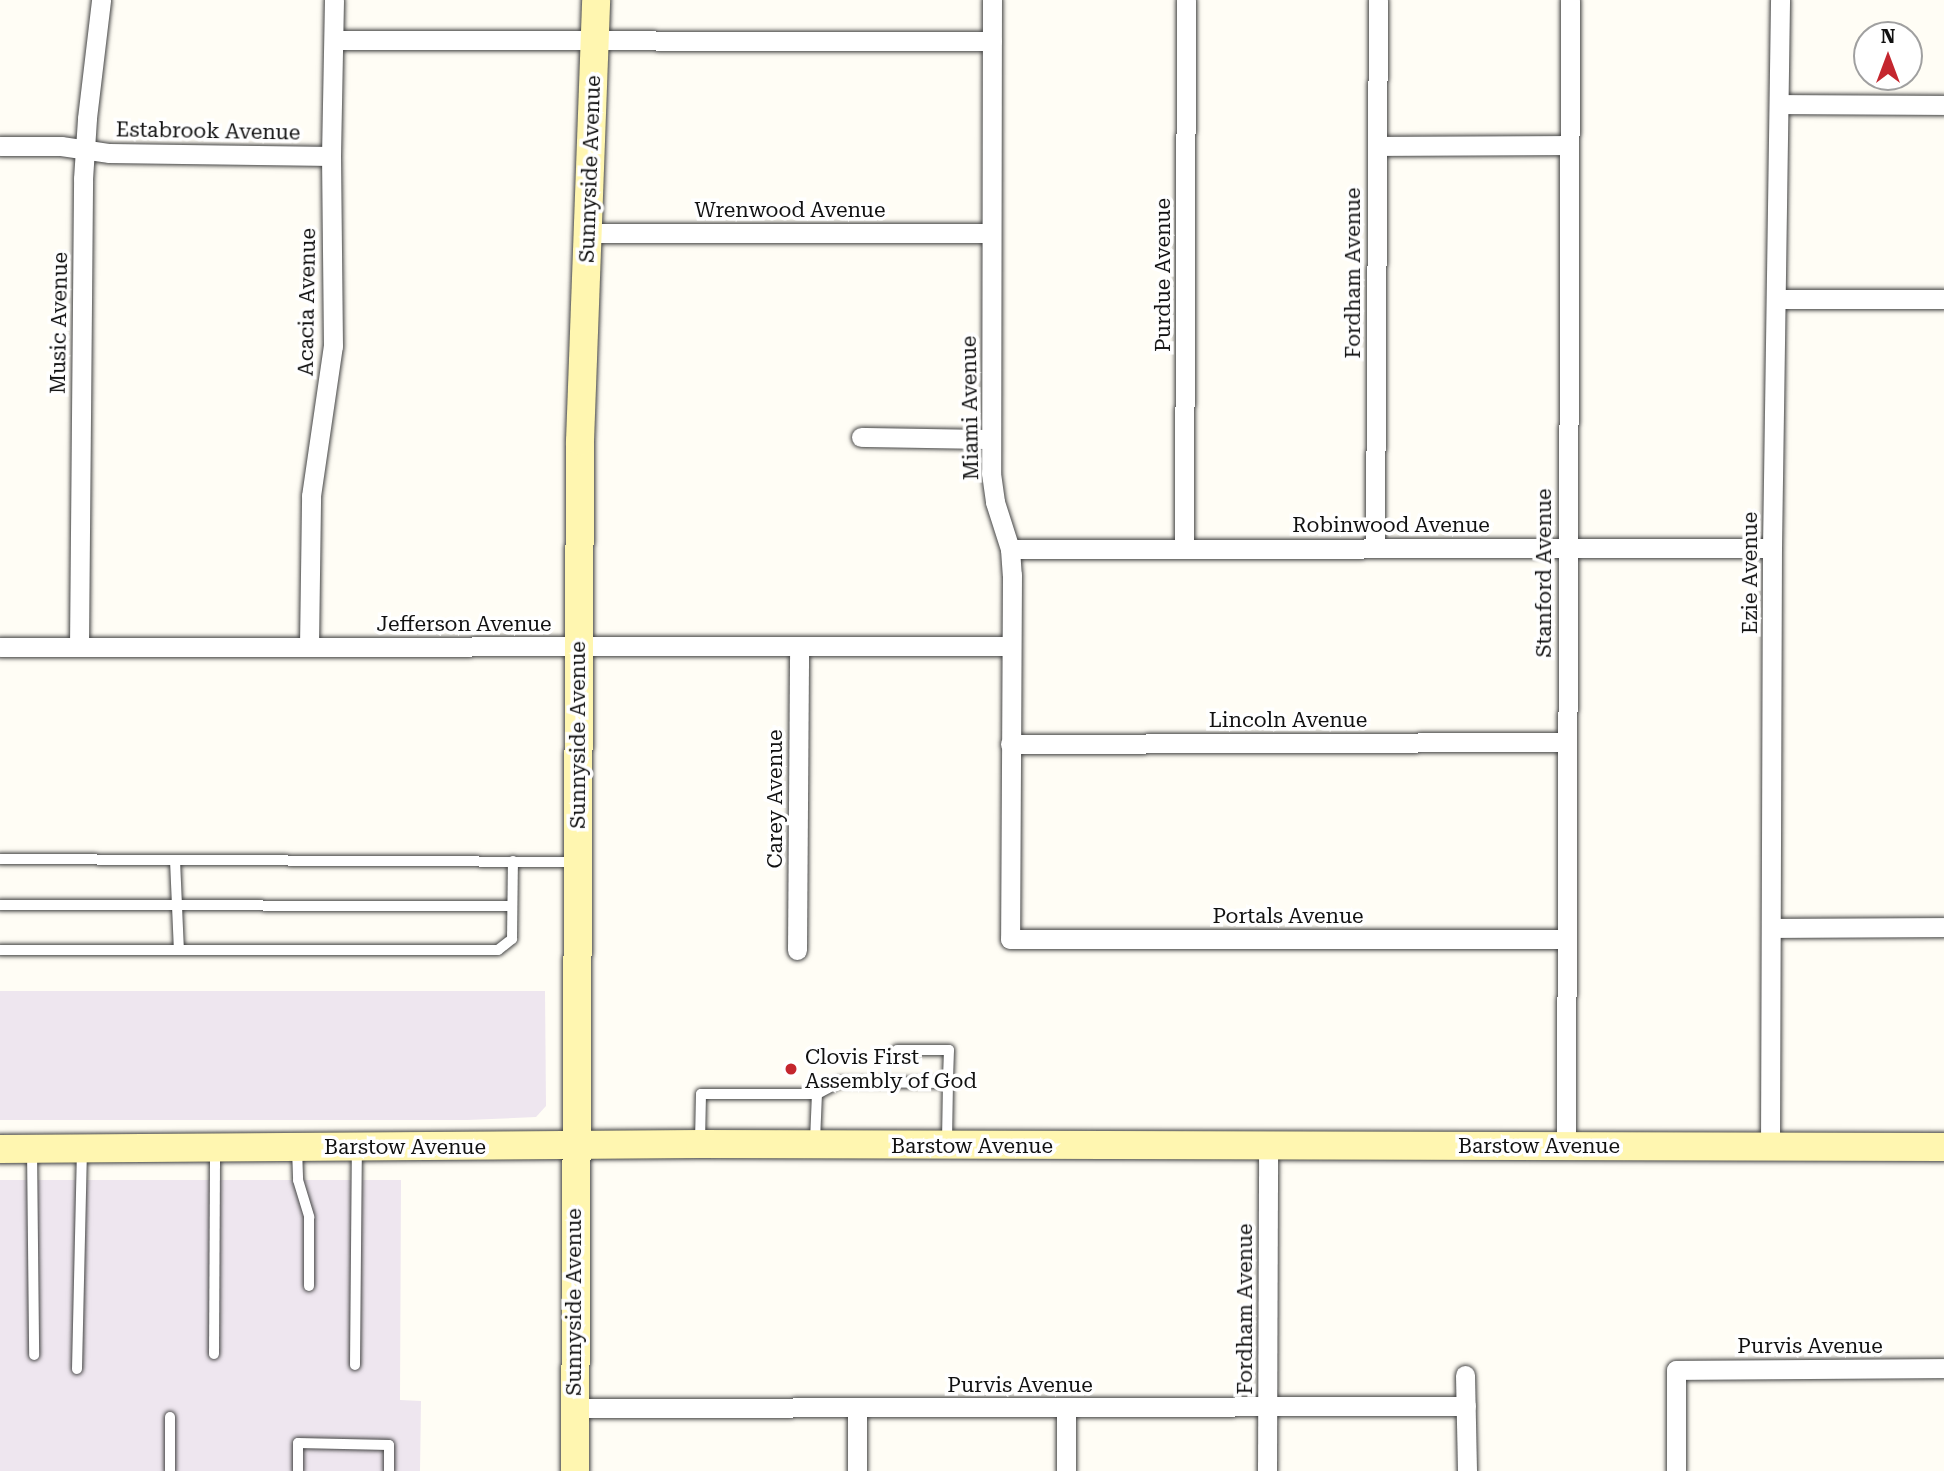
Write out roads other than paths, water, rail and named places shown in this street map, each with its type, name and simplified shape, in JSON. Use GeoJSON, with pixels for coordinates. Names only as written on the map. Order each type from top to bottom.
{"type":"FeatureCollection","features":[{"type":"Feature","properties":{"kind":"main road","name":"Sunnyside Avenue"},"geometry":{"type":"LineString","coordinates":[[575,1471],[578,646],[582,389],[596,0]]}},
{"type":"Feature","properties":{"kind":"main road","name":"Barstow Avenue"},"geometry":{"type":"LineString","coordinates":[[0,1149],[575,1147],[700,1144],[1944,1147]]}},
{"type":"Feature","properties":{"kind":"street","name":"Music Avenue"},"geometry":{"type":"LineString","coordinates":[[79,647],[84,150],[101,0]]}},
{"type":"Feature","properties":{"kind":"street","name":"Acacia Avenue"},"geometry":{"type":"LineString","coordinates":[[309,646],[311,496],[333,346],[331,156],[334,0]]}},
{"type":"Feature","properties":{"kind":"street","name":"Miami Avenue"},"geometry":{"type":"LineString","coordinates":[[992,0],[991,473],[995,502],[1010,549],[1010,939]]}},
{"type":"Feature","properties":{"kind":"street","name":"Purdue Avenue"},"geometry":{"type":"LineString","coordinates":[[1184,549],[1186,0]]}},
{"type":"Feature","properties":{"kind":"street","name":"Fordham Avenue"},"geometry":{"type":"LineString","coordinates":[[1375,547],[1378,0]]}},
{"type":"Feature","properties":{"kind":"street","name":"Stanford Avenue"},"geometry":{"type":"LineString","coordinates":[[1566,1146],[1570,0]]}},
{"type":"Feature","properties":{"kind":"street","name":"Ezie Avenue"},"geometry":{"type":"LineString","coordinates":[[1770,1147],[1773,928],[1772,548],[1780,0]]}},
{"type":"Feature","properties":{"kind":"street"},"geometry":{"type":"LineString","coordinates":[[334,40],[992,41]]}},
{"type":"Feature","properties":{"kind":"street"},"geometry":{"type":"LineString","coordinates":[[1779,104],[1944,105]]}},
{"type":"Feature","properties":{"kind":"street"},"geometry":{"type":"LineString","coordinates":[[1377,146],[1568,145]]}},
{"type":"Feature","properties":{"kind":"street","name":"Estabrook Avenue"},"geometry":{"type":"LineString","coordinates":[[0,146],[61,146],[109,153],[331,156]]}},
{"type":"Feature","properties":{"kind":"street","name":"Wrenwood Avenue"},"geometry":{"type":"LineString","coordinates":[[588,233],[991,233]]}},
{"type":"Feature","properties":{"kind":"street"},"geometry":{"type":"LineString","coordinates":[[1777,299],[1944,299]]}},
{"type":"Feature","properties":{"kind":"street"},"geometry":{"type":"LineString","coordinates":[[862,437],[991,439]]}},
{"type":"Feature","properties":{"kind":"street","name":"Robinwood Avenue"},"geometry":{"type":"LineString","coordinates":[[1010,549],[1772,548]]}},
{"type":"Feature","properties":{"kind":"street","name":"Jefferson Avenue"},"geometry":{"type":"LineString","coordinates":[[0,647],[1011,646]]}},
{"type":"Feature","properties":{"kind":"street","name":"Carey Avenue"},"geometry":{"type":"LineString","coordinates":[[797,950],[799,648]]}},
{"type":"Feature","properties":{"kind":"street","name":"Lincoln Avenue"},"geometry":{"type":"LineString","coordinates":[[1010,744],[1566,742]]}},
{"type":"Feature","properties":{"kind":"street"},"geometry":{"type":"LineString","coordinates":[[1773,928],[1944,927]]}},
{"type":"Feature","properties":{"kind":"street","name":"Portals Avenue"},"geometry":{"type":"LineString","coordinates":[[1010,939],[1565,939]]}},
{"type":"Feature","properties":{"kind":"street","name":"Fordham Avenue"},"geometry":{"type":"LineString","coordinates":[[1267,1471],[1268,1147]]}},
{"type":"Feature","properties":{"kind":"street","name":"Purvis Avenue"},"geometry":{"type":"LineString","coordinates":[[1676,1471],[1676,1370],[1944,1368]]}},
{"type":"Feature","properties":{"kind":"street"},"geometry":{"type":"LineString","coordinates":[[1465,1375],[1467,1471]]}},
{"type":"Feature","properties":{"kind":"street","name":"Purvis Avenue"},"geometry":{"type":"LineString","coordinates":[[574,1408],[1466,1406]]}},
{"type":"Feature","properties":{"kind":"street"},"geometry":{"type":"LineString","coordinates":[[857,1408],[857,1471]]}},
{"type":"Feature","properties":{"kind":"street"},"geometry":{"type":"LineString","coordinates":[[1066,1408],[1066,1471]]}},
{"type":"Feature","properties":{"kind":"lane"},"geometry":{"type":"LineString","coordinates":[[0,859],[579,862]]}},
{"type":"Feature","properties":{"kind":"lane"},"geometry":{"type":"LineString","coordinates":[[175,860],[178,950]]}},
{"type":"Feature","properties":{"kind":"lane"},"geometry":{"type":"LineString","coordinates":[[0,950],[498,950],[512,939],[513,861]]}},
{"type":"Feature","properties":{"kind":"lane"},"geometry":{"type":"LineString","coordinates":[[0,905],[512,906]]}},
{"type":"Feature","properties":{"kind":"lane"},"geometry":{"type":"LineString","coordinates":[[897,1050],[949,1050],[947,1146]]}},
{"type":"Feature","properties":{"kind":"lane"},"geometry":{"type":"LineString","coordinates":[[700,1144],[701,1094],[817,1094],[840,1082],[948,1083]]}},
{"type":"Feature","properties":{"kind":"lane"},"geometry":{"type":"LineString","coordinates":[[815,1145],[817,1094]]}},
{"type":"Feature","properties":{"kind":"lane"},"geometry":{"type":"LineString","coordinates":[[355,1365],[357,1147]]}},
{"type":"Feature","properties":{"kind":"lane"},"geometry":{"type":"LineString","coordinates":[[214,1354],[215,1148]]}},
{"type":"Feature","properties":{"kind":"lane"},"geometry":{"type":"LineString","coordinates":[[297,1148],[298,1180],[310,1217],[310,1286]]}},
{"type":"Feature","properties":{"kind":"lane"},"geometry":{"type":"LineString","coordinates":[[32,1149],[34,1354]]}},
{"type":"Feature","properties":{"kind":"lane"},"geometry":{"type":"LineString","coordinates":[[77,1369],[82,1149]]}},
{"type":"Feature","properties":{"kind":"lane"},"geometry":{"type":"LineString","coordinates":[[170,1417],[170,1471]]}},
{"type":"Feature","properties":{"kind":"lane"},"geometry":{"type":"LineString","coordinates":[[298,1471],[298,1443],[389,1445],[389,1471]]}},
{"type":"Feature","properties":{"kind":"place","name":"Clovis First Assembly of God"},"geometry":{"type":"Point","coordinates":[791,1069]}}]}
